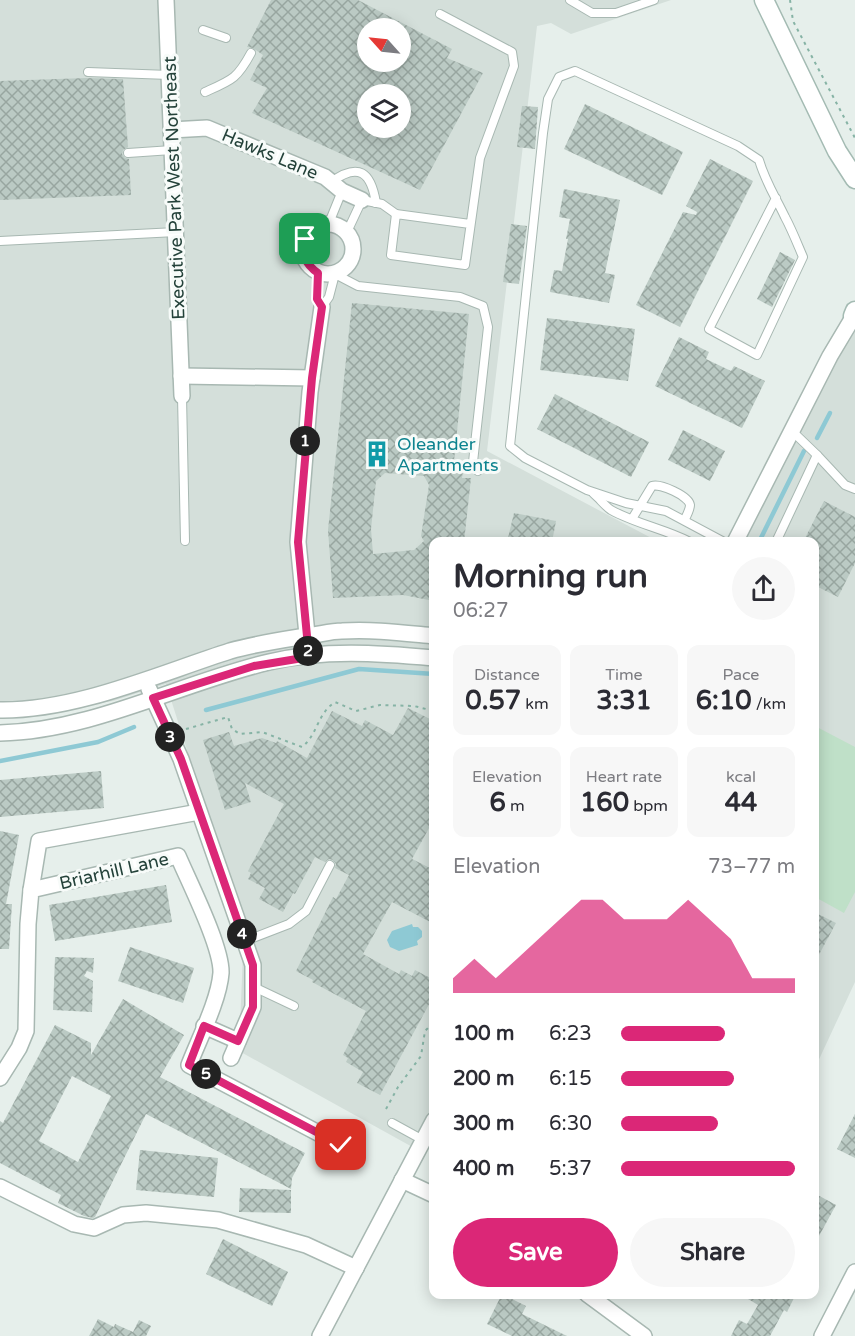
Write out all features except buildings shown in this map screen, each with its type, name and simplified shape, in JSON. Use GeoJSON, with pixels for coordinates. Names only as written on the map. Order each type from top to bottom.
{"type":"FeatureCollection","features":[{"type":"Feature","properties":{"kind":"main road"},"geometry":{"type":"LineString","coordinates":[[766,1],[837,151],[855,195]]}},
{"type":"Feature","properties":{"kind":"main road"},"geometry":{"type":"LineString","coordinates":[[837,151],[855,179]]}},
{"type":"Feature","properties":{"kind":"street","name":"Executive Park West Northeast"},"geometry":{"type":"LineString","coordinates":[[166,0],[182,396]]}},
{"type":"Feature","properties":{"kind":"street","name":"Hawks Lane"},"geometry":{"type":"LineString","coordinates":[[171,130],[207,128],[325,177],[337,187],[369,201]]}},
{"type":"Feature","properties":{"kind":"street"},"geometry":{"type":"LineString","coordinates":[[330,223],[346,232],[351,239],[352,256],[343,270],[335,274],[318,273],[306,262],[303,247],[310,232],[316,227],[330,223]]}},
{"type":"Feature","properties":{"kind":"street"},"geometry":{"type":"LineString","coordinates":[[309,657],[298,542],[312,378],[322,307]]}},
{"type":"Feature","properties":{"kind":"street"},"geometry":{"type":"LineString","coordinates":[[738,537],[855,314]]}},
{"type":"Feature","properties":{"kind":"street"},"geometry":{"type":"LineString","coordinates":[[181,376],[312,378]]}},
{"type":"Feature","properties":{"kind":"street"},"geometry":{"type":"LineString","coordinates":[[0,710],[17,710],[64,703],[146,680],[231,651],[284,639],[340,631],[390,631],[429,635]]}},
{"type":"Feature","properties":{"kind":"street"},"geometry":{"type":"LineString","coordinates":[[0,733],[20,733],[79,722],[272,661],[340,653],[429,658]]}},
{"type":"Feature","properties":{"kind":"street"},"geometry":{"type":"LineString","coordinates":[[146,680],[181,759],[253,965],[253,1007],[231,1058]]}},
{"type":"Feature","properties":{"kind":"street"},"geometry":{"type":"LineString","coordinates":[[0,1078],[19,1048],[26,1031],[28,924],[39,841],[199,812]]}},
{"type":"Feature","properties":{"kind":"street","name":"Briarhill Lane"},"geometry":{"type":"LineString","coordinates":[[31,890],[178,856],[216,945],[221,972],[215,996],[189,1065],[341,1145]]}},
{"type":"Feature","properties":{"kind":"street"},"geometry":{"type":"LineString","coordinates":[[204,1026],[238,1041]]}},
{"type":"Feature","properties":{"kind":"street"},"geometry":{"type":"LineString","coordinates":[[320,1336],[429,1129]]}},
{"type":"Feature","properties":{"kind":"street"},"geometry":{"type":"LineString","coordinates":[[402,1180],[429,1193]]}},
{"type":"Feature","properties":{"kind":"street"},"geometry":{"type":"LineString","coordinates":[[0,1187],[74,1224],[94,1227],[123,1215],[146,1214],[218,1220],[306,1245],[356,1268]]}},
{"type":"Feature","properties":{"kind":"street"},"geometry":{"type":"LineString","coordinates":[[822,1336],[855,1272]]}},
{"type":"Feature","properties":{"kind":"street"},"geometry":{"type":"LineString","coordinates":[[594,1299],[644,1336]]}},
{"type":"Feature","properties":{"kind":"lane"},"geometry":{"type":"LineString","coordinates":[[570,0],[592,13],[616,13],[654,0]]}},
{"type":"Feature","properties":{"kind":"lane"},"geometry":{"type":"LineString","coordinates":[[396,214],[391,255],[465,265],[480,158],[514,66],[512,52],[440,14]]}},
{"type":"Feature","properties":{"kind":"lane"},"geometry":{"type":"LineString","coordinates":[[203,30],[226,38]]}},
{"type":"Feature","properties":{"kind":"lane"},"geometry":{"type":"LineString","coordinates":[[205,92],[238,76],[251,53]]}},
{"type":"Feature","properties":{"kind":"lane"},"geometry":{"type":"LineString","coordinates":[[716,537],[666,511],[593,493],[525,458],[510,446],[548,99],[559,77],[575,71],[738,146],[759,160],[803,257],[757,355],[709,329],[776,198]]}},
{"type":"Feature","properties":{"kind":"lane"},"geometry":{"type":"LineString","coordinates":[[88,72],[169,75]]}},
{"type":"Feature","properties":{"kind":"lane"},"geometry":{"type":"LineString","coordinates":[[128,153],[172,150]]}},
{"type":"Feature","properties":{"kind":"lane"},"geometry":{"type":"LineString","coordinates":[[330,223],[337,187],[344,172],[356,172],[369,179],[373,185],[369,201],[346,232]]}},
{"type":"Feature","properties":{"kind":"lane"},"geometry":{"type":"LineString","coordinates":[[369,201],[382,204],[396,214],[470,224]]}},
{"type":"Feature","properties":{"kind":"lane"},"geometry":{"type":"LineString","coordinates":[[0,241],[176,232]]}},
{"type":"Feature","properties":{"kind":"lane"},"geometry":{"type":"LineString","coordinates":[[318,273],[317,299],[322,307],[329,297],[335,274],[358,286],[460,297],[483,306],[488,327],[473,462],[478,471]]}},
{"type":"Feature","properties":{"kind":"lane"},"geometry":{"type":"LineString","coordinates":[[182,396],[185,541]]}},
{"type":"Feature","properties":{"kind":"lane"},"geometry":{"type":"LineString","coordinates":[[792,431],[845,485],[855,489]]}},
{"type":"Feature","properties":{"kind":"lane"},"geometry":{"type":"LineString","coordinates":[[778,537],[818,455]]}},
{"type":"Feature","properties":{"kind":"lane"},"geometry":{"type":"LineString","coordinates":[[632,519],[652,486],[656,484],[687,499],[690,503],[685,519]]}},
{"type":"Feature","properties":{"kind":"lane"},"geometry":{"type":"LineString","coordinates":[[593,493],[609,509],[680,537]]}},
{"type":"Feature","properties":{"kind":"lane"},"geometry":{"type":"LineString","coordinates":[[245,941],[289,924],[306,911],[330,865]]}},
{"type":"Feature","properties":{"kind":"lane"},"geometry":{"type":"LineString","coordinates":[[254,987],[294,1006]]}},
{"type":"Feature","properties":{"kind":"lane"},"geometry":{"type":"LineString","coordinates":[[392,1123],[423,1140]]}},
{"type":"Feature","properties":{"kind":"path"},"geometry":{"type":"LineString","coordinates":[[790,0],[793,21],[855,138]]}},
{"type":"Feature","properties":{"kind":"path"},"geometry":{"type":"LineString","coordinates":[[186,729],[228,717],[232,729],[240,734],[262,732],[302,747],[309,742],[325,709],[335,702],[356,711],[380,705],[414,706],[429,710]]}},
{"type":"Feature","properties":{"kind":"path"},"geometry":{"type":"LineString","coordinates":[[386,1109],[398,1087],[421,1056],[425,1031],[429,1027]]}},
{"type":"Feature","properties":{"kind":"shaded area"},"geometry":{"type":"Polygon","coordinates":[[[0,0],[671,0],[571,34],[551,23],[537,26],[487,451],[649,537],[429,537],[429,1133],[416,1149],[239,1051],[244,929],[166,684],[113,701],[0,719],[0,0]]]}},
{"type":"Feature","properties":{"kind":"shaded area"},"geometry":{"type":"Polygon","coordinates":[[[855,301],[855,982],[819,1059],[819,537],[737,537],[855,301]]]}},
{"type":"Feature","properties":{"kind":"green space"},"geometry":{"type":"Polygon","coordinates":[[[819,728],[855,747],[855,892],[844,913],[819,899],[819,728]]]}},
{"type":"Feature","properties":{"kind":"water"},"geometry":{"type":"Polygon","coordinates":[[[412,924],[413,927],[418,927],[422,931],[422,937],[417,941],[418,945],[399,951],[390,947],[387,940],[392,931],[412,924]]]}},
{"type":"Feature","properties":{"kind":"waterway"},"geometry":{"type":"LineString","coordinates":[[817,438],[830,413]]}},
{"type":"Feature","properties":{"kind":"waterway"},"geometry":{"type":"LineString","coordinates":[[761,537],[804,451]]}},
{"type":"Feature","properties":{"kind":"waterway"},"geometry":{"type":"LineString","coordinates":[[206,710],[359,669],[429,674]]}},
{"type":"Feature","properties":{"kind":"waterway"},"geometry":{"type":"LineString","coordinates":[[0,761],[98,742],[134,727]]}},
{"type":"Feature","properties":{"kind":"place","name":"Oleander Apartments"},"geometry":{"type":"Point","coordinates":[377,454]}},
{"type":"Feature","properties":{"kind":"route"},"geometry":{"type":"LineString","coordinates":[[305,239],[304,255],[306,262],[318,273],[317,299],[322,307],[312,378],[298,542],[309,657],[272,661],[153,698],[181,759],[253,965],[253,1007],[238,1041],[204,1026],[189,1065],[341,1145]]}}]}
